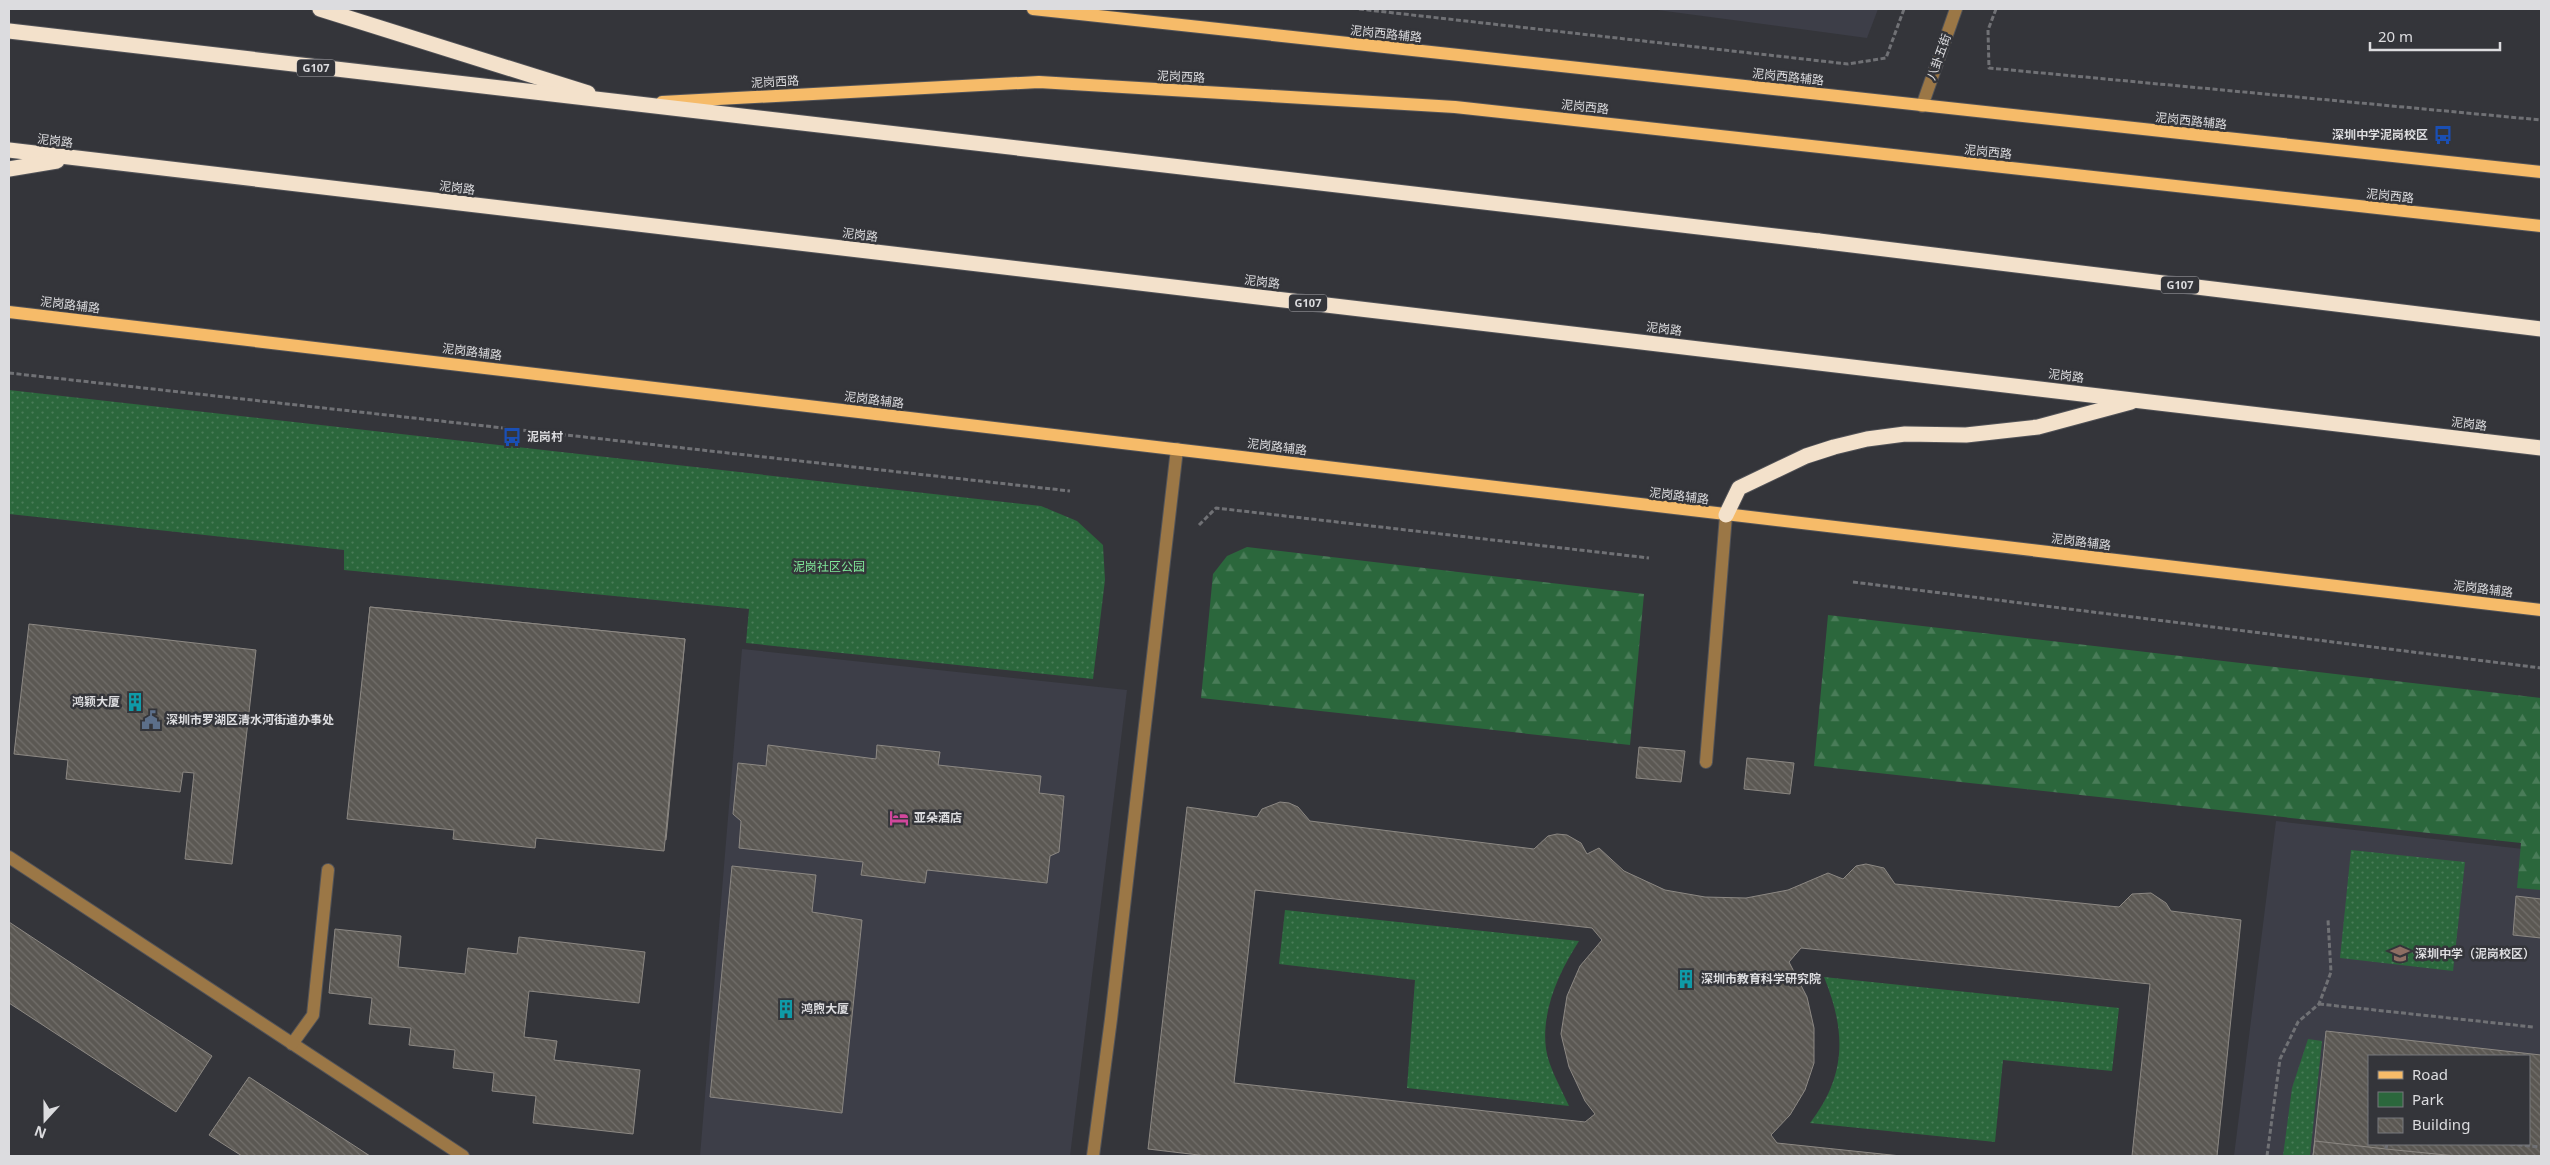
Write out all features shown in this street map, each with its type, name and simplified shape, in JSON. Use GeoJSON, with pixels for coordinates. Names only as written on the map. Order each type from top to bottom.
{"type":"FeatureCollection","features":[{"type":"Feature","properties":{"kind":"highway"},"geometry":{"type":"LineString","coordinates":[[320,9],[622,104]]}},
{"type":"Feature","properties":{"kind":"highway","name":"G107"},"geometry":{"type":"LineString","coordinates":[[9,31],[622,104],[1820,241],[2541,328]]}},
{"type":"Feature","properties":{"kind":"highway","name":"泥岗路"},"geometry":{"type":"LineString","coordinates":[[9,150],[2541,448]]}},
{"type":"Feature","properties":{"kind":"highway"},"geometry":{"type":"LineString","coordinates":[[9,169],[74,158]]}},
{"type":"Feature","properties":{"kind":"highway"},"geometry":{"type":"LineString","coordinates":[[1726,515],[1739,488],[1806,456],[1834,447],[1867,439],[1905,434],[1966,435],[2038,427],[2140,400]]}},
{"type":"Feature","properties":{"kind":"main road","name":"泥岗西路辅路"},"geometry":{"type":"LineString","coordinates":[[1033,9],[2541,172]]}},
{"type":"Feature","properties":{"kind":"main road","name":"泥岗西路"},"geometry":{"type":"LineString","coordinates":[[622,104],[1039,82],[1455,107],[2541,226]]}},
{"type":"Feature","properties":{"kind":"main road","name":"泥岗路辅路"},"geometry":{"type":"LineString","coordinates":[[9,312],[2541,610]]}},
{"type":"Feature","properties":{"kind":"street","name":"八卦五街"},"geometry":{"type":"LineString","coordinates":[[1922,106],[1956,9]]}},
{"type":"Feature","properties":{"kind":"street"},"geometry":{"type":"LineString","coordinates":[[1093,1156],[1112,1019],[1177,449]]}},
{"type":"Feature","properties":{"kind":"street"},"geometry":{"type":"LineString","coordinates":[[1706,762],[1726,515]]}},
{"type":"Feature","properties":{"kind":"street"},"geometry":{"type":"LineString","coordinates":[[9,857],[463,1156]]}},
{"type":"Feature","properties":{"kind":"street"},"geometry":{"type":"LineString","coordinates":[[292,1044],[313,1016],[328,870]]}},
{"type":"Feature","properties":{"kind":"path"},"geometry":{"type":"LineString","coordinates":[[1359,9],[1848,64],[1886,58],[1904,9]]}},
{"type":"Feature","properties":{"kind":"path"},"geometry":{"type":"LineString","coordinates":[[1996,9],[1988,30],[1989,68],[2541,120]]}},
{"type":"Feature","properties":{"kind":"path"},"geometry":{"type":"LineString","coordinates":[[9,373],[1070,491]]}},
{"type":"Feature","properties":{"kind":"path"},"geometry":{"type":"LineString","coordinates":[[1216,508],[1649,558]]}},
{"type":"Feature","properties":{"kind":"path"},"geometry":{"type":"LineString","coordinates":[[1853,582],[2541,668]]}},
{"type":"Feature","properties":{"kind":"path"},"geometry":{"type":"LineString","coordinates":[[2267,1156],[2280,1059],[2298,1022],[2319,1004],[2331,972],[2328,920]]}},
{"type":"Feature","properties":{"kind":"path"},"geometry":{"type":"LineString","coordinates":[[2319,1004],[2533,1027]]}},
{"type":"Feature","properties":{"kind":"path"},"geometry":{"type":"LineString","coordinates":[[2386,1149],[2387,1145]]}},
{"type":"Feature","properties":{"kind":"path"},"geometry":{"type":"LineString","coordinates":[[2520,1145],[2541,1147]]}},
{"type":"Feature","properties":{"kind":"shaded area"},"geometry":{"type":"Polygon","coordinates":[[[1650,9],[1878,9],[1867,38],[1650,9]]]}},
{"type":"Feature","properties":{"kind":"shaded area"},"geometry":{"type":"Polygon","coordinates":[[[742,649],[1127,690],[1070,1156],[700,1156],[742,649]]]}},
{"type":"Feature","properties":{"kind":"shaded area","name":"深圳中学（泥岗校区）"},"geometry":{"type":"Polygon","coordinates":[[[2276,821],[2541,851],[2541,1156],[2234,1156],[2276,821]]]}},
{"type":"Feature","properties":{"kind":"green space","name":"泥岗社区公园"},"geometry":{"type":"Polygon","coordinates":[[[9,390],[1041,506],[1077,521],[1103,545],[1105,580],[1093,679],[746,643],[749,609],[344,570],[344,550],[9,514],[9,390]]]}},
{"type":"Feature","properties":{"kind":"green space"},"geometry":{"type":"Polygon","coordinates":[[[1247,547],[1644,594],[1630,745],[1201,698],[1213,574],[1227,556],[1247,547]]]}},
{"type":"Feature","properties":{"kind":"green space"},"geometry":{"type":"Polygon","coordinates":[[[1828,615],[2541,698],[2541,890],[2517,888],[2521,843],[1814,766],[1828,615]]]}},
{"type":"Feature","properties":{"kind":"green space"},"geometry":{"type":"Polygon","coordinates":[[[2351,850],[2465,862],[2453,971],[2340,958],[2351,850]]]}},
{"type":"Feature","properties":{"kind":"green space"},"geometry":{"type":"Polygon","coordinates":[[[1285,910],[1579,941],[1553,992],[1546,1020],[1545,1035],[1550,1063],[1569,1106],[1407,1088],[1415,980],[1279,964],[1285,910]]]}},
{"type":"Feature","properties":{"kind":"green space"},"geometry":{"type":"Polygon","coordinates":[[[1824,977],[2119,1008],[2112,1071],[2003,1060],[1995,1142],[1810,1123],[1831,1088],[1839,1052],[1836,1016],[1824,977]]]}},
{"type":"Feature","properties":{"kind":"green space"},"geometry":{"type":"Polygon","coordinates":[[[2308,1039],[2322,1041],[2310,1156],[2283,1156],[2292,1088],[2308,1039]]]}},
{"type":"Feature","properties":{"kind":"building"},"geometry":{"type":"Polygon","coordinates":[[[370,607],[685,639],[666,840],[649,838],[648,846],[613,843],[614,832],[595,830],[604,724],[633,727],[637,679],[590,675],[587,705],[566,703],[563,739],[468,730],[472,693],[454,691],[458,660],[413,656],[409,702],[428,704],[418,812],[396,810],[395,819],[368,816],[369,805],[350,803],[370,607]]]}},
{"type":"Feature","properties":{"kind":"building"},"geometry":{"type":"Polygon","coordinates":[[[370,607],[685,639],[664,851],[536,838],[535,848],[453,839],[454,830],[347,819],[370,607]]]}},
{"type":"Feature","properties":{"kind":"building","name":"鸿颖大厦"},"geometry":{"type":"Polygon","coordinates":[[[29,624],[256,650],[232,864],[185,859],[194,773],[183,772],[180,792],[66,779],[68,760],[14,754],[29,624]]]}},
{"type":"Feature","properties":{"kind":"building","name":"亚朵酒店"},"geometry":{"type":"Polygon","coordinates":[[[768,745],[876,759],[877,745],[940,752],[938,765],[1041,776],[1039,793],[1064,796],[1059,852],[1050,856],[1047,883],[927,870],[925,883],[861,875],[863,862],[739,848],[741,821],[733,814],[738,763],[766,766],[768,745]]]}},
{"type":"Feature","properties":{"kind":"building"},"geometry":{"type":"Polygon","coordinates":[[[1639,747],[1685,751],[1681,782],[1636,778],[1639,747]]]}},
{"type":"Feature","properties":{"kind":"building"},"geometry":{"type":"Polygon","coordinates":[[[1747,758],[1794,763],[1790,794],[1744,789],[1747,758]]]}},
{"type":"Feature","properties":{"kind":"building","name":"深圳市教育科学研究院"},"geometry":{"type":"Polygon","coordinates":[[[1280,802],[1289,803],[1298,807],[1310,821],[1534,849],[1548,836],[1557,834],[1567,835],[1581,843],[1587,854],[1599,848],[1624,871],[1665,890],[1705,897],[1746,898],[1788,890],[1828,873],[1843,879],[1856,866],[1866,864],[1884,868],[1895,884],[2119,907],[2132,894],[2151,893],[2166,903],[2171,911],[2241,920],[2217,1156],[2132,1156],[2150,984],[1801,948],[1789,962],[1807,997],[1814,1028],[1814,1063],[1805,1090],[1790,1115],[1771,1135],[1777,1143],[1901,1156],[1207,1156],[1148,1149],[1187,807],[1257,817],[1262,809],[1280,802]],[[1255,890],[1234,1083],[1585,1122],[1595,1114],[1585,1101],[1569,1067],[1561,1034],[1567,996],[1580,966],[1602,940],[1592,928],[1255,890]]]}},
{"type":"Feature","properties":{"kind":"building","name":"鸿煦大厦"},"geometry":{"type":"Polygon","coordinates":[[[732,866],[816,875],[812,912],[862,920],[842,1113],[710,1097],[732,866]]]}},
{"type":"Feature","properties":{"kind":"building"},"geometry":{"type":"Polygon","coordinates":[[[2516,896],[2541,899],[2541,938],[2513,935],[2516,896]]]}},
{"type":"Feature","properties":{"kind":"building"},"geometry":{"type":"Polygon","coordinates":[[[9,922],[212,1056],[176,1112],[9,1003],[9,922]]]}},
{"type":"Feature","properties":{"kind":"building"},"geometry":{"type":"Polygon","coordinates":[[[335,929],[401,936],[398,967],[465,974],[468,948],[517,954],[519,937],[645,952],[639,1003],[529,991],[524,1037],[557,1041],[554,1060],[640,1070],[633,1134],[533,1123],[536,1096],[492,1091],[494,1073],[453,1068],[455,1050],[409,1045],[411,1028],[369,1024],[372,998],[329,993],[335,929]]]}},
{"type":"Feature","properties":{"kind":"building"},"geometry":{"type":"Polygon","coordinates":[[[2326,1031],[2541,1055],[2541,1156],[2313,1156],[2326,1031]]]}},
{"type":"Feature","properties":{"kind":"building"},"geometry":{"type":"Polygon","coordinates":[[[249,1077],[370,1156],[242,1156],[209,1135],[249,1077]]]}},
{"type":"Feature","properties":{"kind":"building"},"geometry":{"type":"Polygon","coordinates":[[[2315,1141],[2386,1149],[2456,1156],[2313,1156],[2315,1141]]]}},
{"type":"Feature","properties":{"kind":"place","name":"深圳中学泥岗校区"},"geometry":{"type":"Point","coordinates":[2443,135]}},
{"type":"Feature","properties":{"kind":"place","name":"泥岗村"},"geometry":{"type":"Point","coordinates":[512,437]}},
{"type":"Feature","properties":{"kind":"place","name":"鸿颖大厦"},"geometry":{"type":"Point","coordinates":[135,702]}},
{"type":"Feature","properties":{"kind":"place","name":"深圳市罗湖区清水河街道办事处"},"geometry":{"type":"Point","coordinates":[151,720]}},
{"type":"Feature","properties":{"kind":"place","name":"亚朵酒店"},"geometry":{"type":"Point","coordinates":[899,818]}},
{"type":"Feature","properties":{"kind":"place","name":"深圳中学（泥岗校区）"},"geometry":{"type":"Point","coordinates":[2400,954]}},
{"type":"Feature","properties":{"kind":"place","name":"深圳市教育科学研究院"},"geometry":{"type":"Point","coordinates":[1686,979]}},
{"type":"Feature","properties":{"kind":"place","name":"鸿煦大厦"},"geometry":{"type":"Point","coordinates":[786,1009]}}]}
